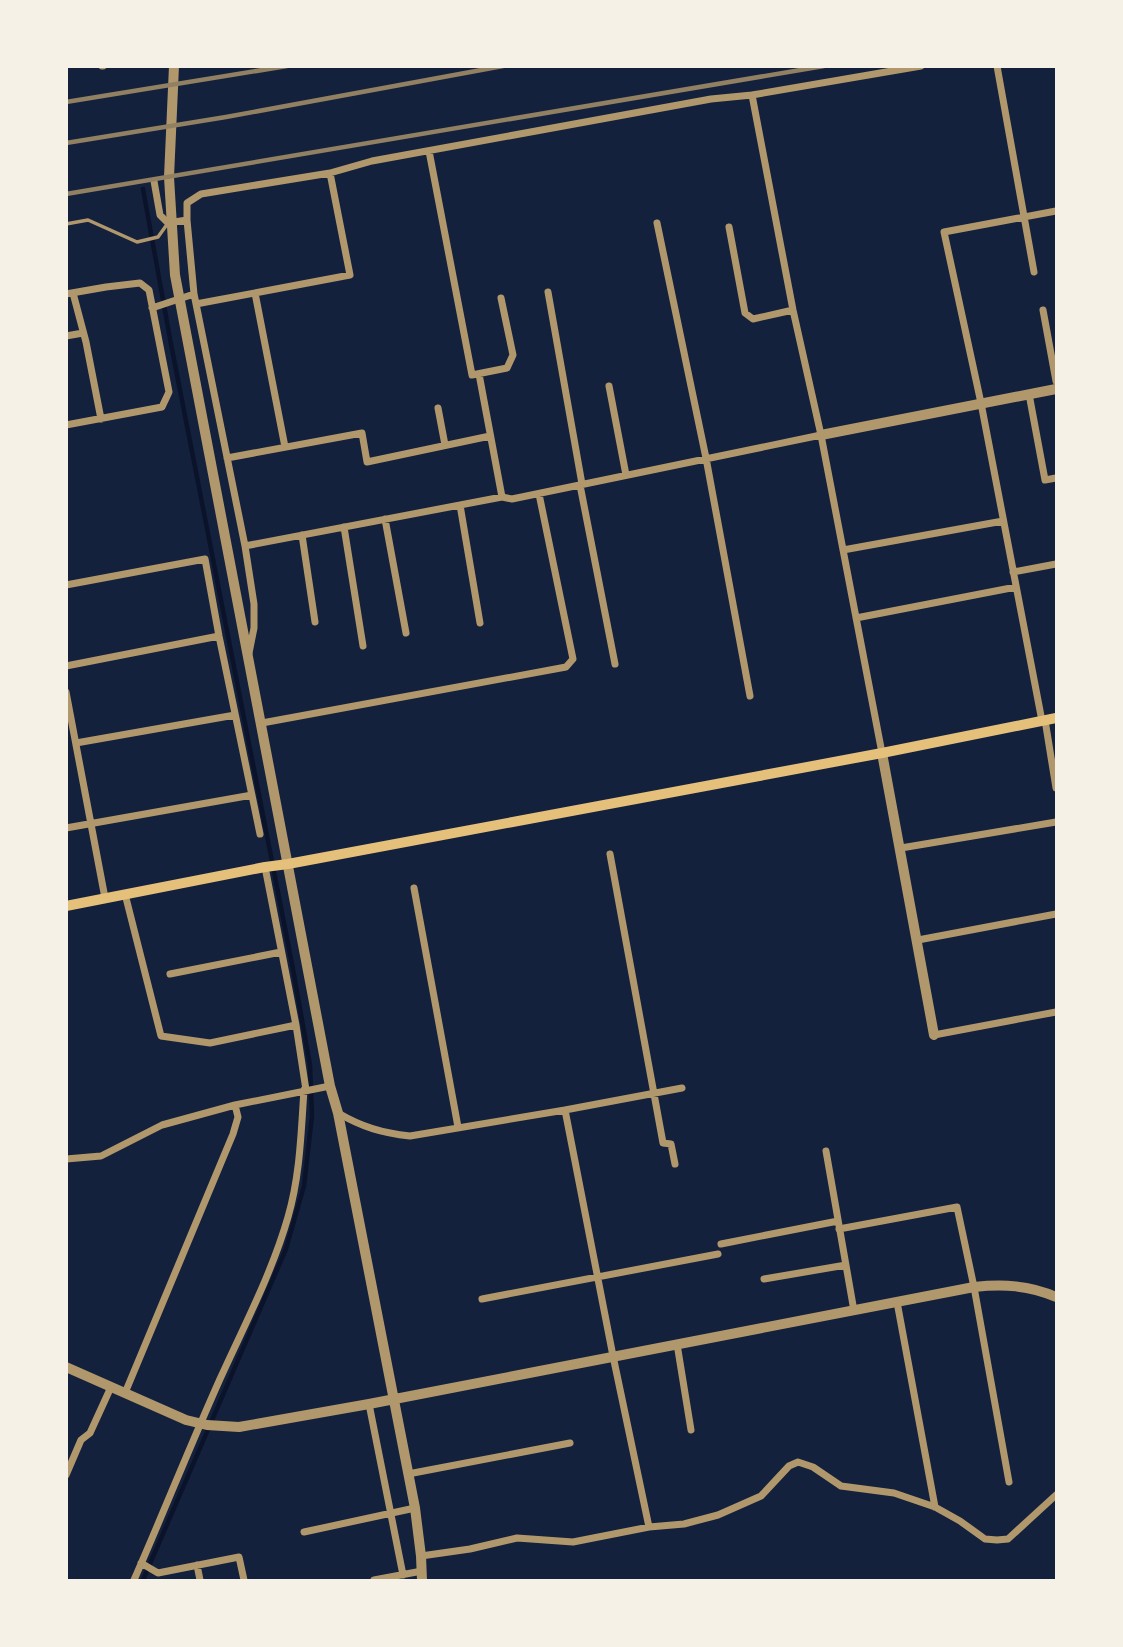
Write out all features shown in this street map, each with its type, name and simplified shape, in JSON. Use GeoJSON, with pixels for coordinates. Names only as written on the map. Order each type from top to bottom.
{"type":"FeatureCollection","features":[{"type":"Feature","properties":{"kind":"main road"},"geometry":{"type":"LineString","coordinates":[[66,905],[1056,718]]}},
{"type":"Feature","properties":{"kind":"street"},"geometry":{"type":"LineString","coordinates":[[174,66],[169,177],[175,275],[330,1086],[338,1113],[415,1508],[422,1576],[403,1575],[374,1580]]}},
{"type":"Feature","properties":{"kind":"street"},"geometry":{"type":"LineString","coordinates":[[249,653],[254,628],[254,604],[245,546],[194,294],[187,203],[201,194],[330,173],[372,161],[711,99],[752,95],[921,66]]}},
{"type":"Feature","properties":{"kind":"street"},"geometry":{"type":"LineString","coordinates":[[997,66],[1034,272]]}},
{"type":"Feature","properties":{"kind":"street"},"geometry":{"type":"LineString","coordinates":[[752,95],[901,848],[934,1035],[1056,1012]]}},
{"type":"Feature","properties":{"kind":"street"},"geometry":{"type":"LineString","coordinates":[[429,151],[472,375],[508,368],[513,355],[501,298]]}},
{"type":"Feature","properties":{"kind":"street"},"geometry":{"type":"LineString","coordinates":[[196,304],[351,275],[330,173]]}},
{"type":"Feature","properties":{"kind":"street"},"geometry":{"type":"LineString","coordinates":[[154,181],[160,215],[167,223],[187,220]]}},
{"type":"Feature","properties":{"kind":"street"},"geometry":{"type":"LineString","coordinates":[[1056,211],[944,232],[981,404],[1056,788]]}},
{"type":"Feature","properties":{"kind":"street"},"geometry":{"type":"LineString","coordinates":[[657,223],[706,458],[750,696]]}},
{"type":"Feature","properties":{"kind":"street"},"geometry":{"type":"LineString","coordinates":[[729,227],[744,313],[753,319],[793,310]]}},
{"type":"Feature","properties":{"kind":"street"},"geometry":{"type":"LineString","coordinates":[[66,425],[100,419],[162,407],[169,392],[149,290],[139,282],[70,293],[83,333],[100,419]]}},
{"type":"Feature","properties":{"kind":"street"},"geometry":{"type":"LineString","coordinates":[[548,292],[615,664]]}},
{"type":"Feature","properties":{"kind":"street"},"geometry":{"type":"LineString","coordinates":[[255,293],[285,447]]}},
{"type":"Feature","properties":{"kind":"street"},"geometry":{"type":"LineString","coordinates":[[152,308],[194,294]]}},
{"type":"Feature","properties":{"kind":"street"},"geometry":{"type":"LineString","coordinates":[[1043,310],[1056,381]]}},
{"type":"Feature","properties":{"kind":"street"},"geometry":{"type":"LineString","coordinates":[[66,336],[83,333]]}},
{"type":"Feature","properties":{"kind":"street"},"geometry":{"type":"LineString","coordinates":[[479,374],[502,497]]}},
{"type":"Feature","properties":{"kind":"street"},"geometry":{"type":"LineString","coordinates":[[609,386],[626,475]]}},
{"type":"Feature","properties":{"kind":"street"},"geometry":{"type":"LineString","coordinates":[[245,546],[502,497],[512,499],[539,494],[1056,389]]}},
{"type":"Feature","properties":{"kind":"street"},"geometry":{"type":"LineString","coordinates":[[1030,394],[1045,480],[1056,478]]}},
{"type":"Feature","properties":{"kind":"street"},"geometry":{"type":"LineString","coordinates":[[438,408],[445,445]]}},
{"type":"Feature","properties":{"kind":"street"},"geometry":{"type":"LineString","coordinates":[[227,458],[362,433],[367,462],[490,436]]}},
{"type":"Feature","properties":{"kind":"street"},"geometry":{"type":"LineString","coordinates":[[262,723],[566,667],[573,659],[539,494]]}},
{"type":"Feature","properties":{"kind":"street"},"geometry":{"type":"LineString","coordinates":[[460,505],[480,623]]}},
{"type":"Feature","properties":{"kind":"street"},"geometry":{"type":"LineString","coordinates":[[385,519],[406,633]]}},
{"type":"Feature","properties":{"kind":"street"},"geometry":{"type":"LineString","coordinates":[[843,550],[1003,521]]}},
{"type":"Feature","properties":{"kind":"street"},"geometry":{"type":"LineString","coordinates":[[344,527],[363,646]]}},
{"type":"Feature","properties":{"kind":"street"},"geometry":{"type":"LineString","coordinates":[[302,535],[315,622]]}},
{"type":"Feature","properties":{"kind":"street"},"geometry":{"type":"LineString","coordinates":[[66,584],[205,559],[260,834]]}},
{"type":"Feature","properties":{"kind":"street"},"geometry":{"type":"LineString","coordinates":[[1013,572],[1056,564]]}},
{"type":"Feature","properties":{"kind":"street"},"geometry":{"type":"LineString","coordinates":[[856,618],[1016,587]]}},
{"type":"Feature","properties":{"kind":"street"},"geometry":{"type":"LineString","coordinates":[[66,666],[219,636]]}},
{"type":"Feature","properties":{"kind":"street"},"geometry":{"type":"LineString","coordinates":[[66,692],[105,898]]}},
{"type":"Feature","properties":{"kind":"street"},"geometry":{"type":"LineString","coordinates":[[66,752],[77,746],[235,715]]}},
{"type":"Feature","properties":{"kind":"street"},"geometry":{"type":"LineString","coordinates":[[66,828],[252,795]]}},
{"type":"Feature","properties":{"kind":"street"},"geometry":{"type":"LineString","coordinates":[[901,848],[1056,822]]}},
{"type":"Feature","properties":{"kind":"street"},"geometry":{"type":"LineString","coordinates":[[610,854],[663,1143],[671,1144],[675,1164]]}},
{"type":"Feature","properties":{"kind":"street"},"geometry":{"type":"LineString","coordinates":[[134,1580],[276,1253],[288,1216],[300,1157],[305,1090],[296,1025],[265,867]]}},
{"type":"Feature","properties":{"kind":"street"},"geometry":{"type":"LineString","coordinates":[[414,888],[458,1127]]}},
{"type":"Feature","properties":{"kind":"street"},"geometry":{"type":"LineString","coordinates":[[125,894],[161,1036],[210,1043],[296,1025]]}},
{"type":"Feature","properties":{"kind":"street"},"geometry":{"type":"LineString","coordinates":[[918,940],[1056,914]]}},
{"type":"Feature","properties":{"kind":"street"},"geometry":{"type":"LineString","coordinates":[[170,974],[281,953]]}},
{"type":"Feature","properties":{"kind":"street"},"geometry":{"type":"LineString","coordinates":[[66,1159],[101,1156],[162,1125],[235,1105],[330,1086]]}},
{"type":"Feature","properties":{"kind":"street"},"geometry":{"type":"LineString","coordinates":[[338,1113],[359,1125],[390,1134],[410,1136],[682,1088]]}},
{"type":"Feature","properties":{"kind":"street"},"geometry":{"type":"LineString","coordinates":[[125,1393],[233,1134],[238,1117],[235,1105]]}},
{"type":"Feature","properties":{"kind":"street"},"geometry":{"type":"LineString","coordinates":[[565,1110],[649,1527]]}},
{"type":"Feature","properties":{"kind":"street"},"geometry":{"type":"LineString","coordinates":[[826,1151],[854,1311]]}},
{"type":"Feature","properties":{"kind":"street"},"geometry":{"type":"LineString","coordinates":[[721,1244],[957,1207],[1009,1482]]}},
{"type":"Feature","properties":{"kind":"street"},"geometry":{"type":"LineString","coordinates":[[482,1299],[718,1254]]}},
{"type":"Feature","properties":{"kind":"street"},"geometry":{"type":"LineString","coordinates":[[764,1279],[846,1265]]}},
{"type":"Feature","properties":{"kind":"street"},"geometry":{"type":"LineString","coordinates":[[66,1367],[186,1420],[239,1427],[974,1287],[999,1284],[1020,1286],[1056,1297]]}},
{"type":"Feature","properties":{"kind":"street"},"geometry":{"type":"LineString","coordinates":[[897,1303],[935,1507]]}},
{"type":"Feature","properties":{"kind":"street"},"geometry":{"type":"LineString","coordinates":[[677,1344],[691,1430]]}},
{"type":"Feature","properties":{"kind":"street"},"geometry":{"type":"LineString","coordinates":[[66,1475],[81,1440],[90,1433],[111,1387]]}},
{"type":"Feature","properties":{"kind":"street"},"geometry":{"type":"LineString","coordinates":[[369,1404],[403,1575]]}},
{"type":"Feature","properties":{"kind":"street"},"geometry":{"type":"LineString","coordinates":[[408,1474],[570,1443]]}},
{"type":"Feature","properties":{"kind":"street"},"geometry":{"type":"LineString","coordinates":[[421,1556],[470,1549],[517,1538],[573,1542],[649,1527],[684,1524],[718,1515],[761,1496],[789,1466],[799,1462],[813,1467],[841,1486],[894,1493],[935,1507],[985,1539],[1008,1539],[1056,1495]]}},
{"type":"Feature","properties":{"kind":"street"},"geometry":{"type":"LineString","coordinates":[[304,1532],[415,1508]]}},
{"type":"Feature","properties":{"kind":"street"},"geometry":{"type":"LineString","coordinates":[[141,1563],[158,1573],[239,1558],[244,1580]]}},
{"type":"Feature","properties":{"kind":"street"},"geometry":{"type":"LineString","coordinates":[[197,1565],[200,1580]]}},
{"type":"Feature","properties":{"kind":"lane"},"geometry":{"type":"LineString","coordinates":[[66,223],[88,220],[137,242],[158,237],[167,223]]}},
{"type":"Feature","properties":{"kind":"waterway"},"geometry":{"type":"LineString","coordinates":[[143,189],[293,969],[310,1065],[312,1116],[304,1186],[286,1249],[143,1580]]}},
{"type":"Feature","properties":{"kind":"railway"},"geometry":{"type":"LineString","coordinates":[[66,102],[287,66]]}},
{"type":"Feature","properties":{"kind":"railway"},"geometry":{"type":"LineString","coordinates":[[66,143],[226,117],[503,66]]}},
{"type":"Feature","properties":{"kind":"railway"},"geometry":{"type":"LineString","coordinates":[[66,194],[824,66]]}}]}
